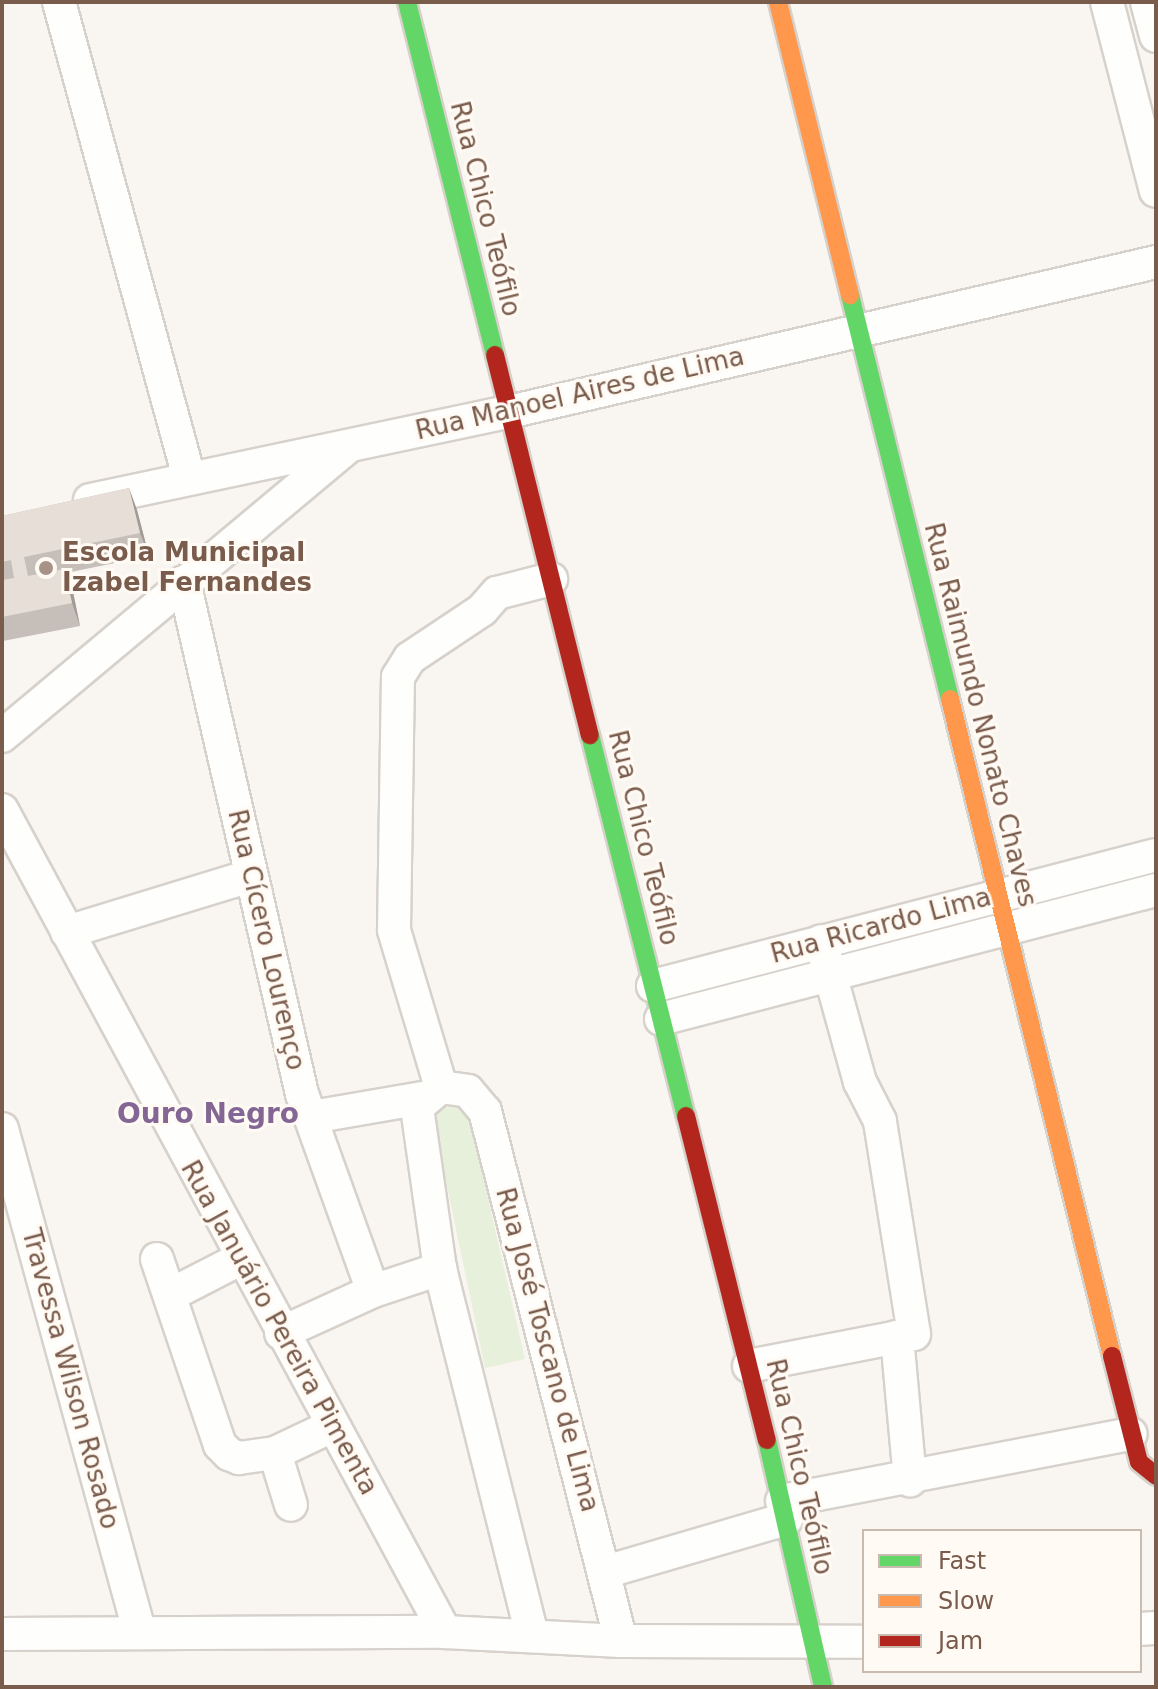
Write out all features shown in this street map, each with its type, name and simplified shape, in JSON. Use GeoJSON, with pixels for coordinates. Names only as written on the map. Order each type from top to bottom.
{"type":"FeatureCollection","features":[{"type":"Feature","properties":{"kind":"street"},"geometry":{"type":"LineString","coordinates":[[59,2],[189,477]]}},
{"type":"Feature","properties":{"kind":"street","name":"Rua Chico Teófilo"},"geometry":{"type":"LineString","coordinates":[[407,2],[749,1366],[823,1687]]}},
{"type":"Feature","properties":{"kind":"street"},"geometry":{"type":"LineString","coordinates":[[1107,2],[1156,191]]}},
{"type":"Feature","properties":{"kind":"street"},"geometry":{"type":"LineString","coordinates":[[1147,2],[1156,36]]}},
{"type":"Feature","properties":{"kind":"street","name":"Rua Raimundo Nonato Chaves"},"geometry":{"type":"LineString","coordinates":[[777,4],[1131,1434],[1139,1462],[1156,1476]]}},
{"type":"Feature","properties":{"kind":"street","name":"Rua Manoel Aires de Lima"},"geometry":{"type":"LineString","coordinates":[[64,507],[189,477],[509,412],[1156,262]]}},
{"type":"Feature","properties":{"kind":"street"},"geometry":{"type":"LineString","coordinates":[[2,736],[350,444]]}},
{"type":"Feature","properties":{"kind":"street"},"geometry":{"type":"LineString","coordinates":[[431,1093],[394,930],[398,677],[410,658],[482,610],[497,593],[551,579]]}},
{"type":"Feature","properties":{"kind":"street","name":"Rua Cícero Lourenço"},"geometry":{"type":"LineString","coordinates":[[184,582],[250,876],[312,1117],[373,1291]]}},
{"type":"Feature","properties":{"kind":"street","name":"Rua Januário Pereira Pimenta"},"geometry":{"type":"LineString","coordinates":[[2,810],[240,1259],[445,1632]]}},
{"type":"Feature","properties":{"kind":"street","name":"Rua Ricardo Lima"},"geometry":{"type":"LineString","coordinates":[[653,986],[1156,855]]}},
{"type":"Feature","properties":{"kind":"street"},"geometry":{"type":"LineString","coordinates":[[67,932],[250,876]]}},
{"type":"Feature","properties":{"kind":"street","name":"Rua Ricardo Lima"},"geometry":{"type":"LineString","coordinates":[[661,1019],[1156,890]]}},
{"type":"Feature","properties":{"kind":"street"},"geometry":{"type":"LineString","coordinates":[[749,1366],[914,1334],[880,1121],[860,1082],[821,941]]}},
{"type":"Feature","properties":{"kind":"street","name":"Rua José Toscano de Lima"},"geometry":{"type":"LineString","coordinates":[[431,1093],[468,1091],[485,1111],[621,1641]]}},
{"type":"Feature","properties":{"kind":"street"},"geometry":{"type":"LineString","coordinates":[[312,1117],[431,1093]]}},
{"type":"Feature","properties":{"kind":"street"},"geometry":{"type":"LineString","coordinates":[[431,1093],[417,1107],[418,1138],[440,1269],[532,1635]]}},
{"type":"Feature","properties":{"kind":"street","name":"Travessa Wilson Rosado"},"geometry":{"type":"LineString","coordinates":[[2,1129],[14,1221],[139,1630]]}},
{"type":"Feature","properties":{"kind":"street"},"geometry":{"type":"LineString","coordinates":[[157,1259],[220,1445],[239,1458],[275,1453],[332,1426]]}},
{"type":"Feature","properties":{"kind":"street"},"geometry":{"type":"LineString","coordinates":[[170,1295],[240,1259]]}},
{"type":"Feature","properties":{"kind":"street"},"geometry":{"type":"LineString","coordinates":[[281,1333],[373,1291],[440,1269]]}},
{"type":"Feature","properties":{"kind":"street"},"geometry":{"type":"LineString","coordinates":[[897,1337],[910,1480]]}},
{"type":"Feature","properties":{"kind":"street"},"geometry":{"type":"LineString","coordinates":[[605,1572],[784,1510],[1131,1434]]}},
{"type":"Feature","properties":{"kind":"street"},"geometry":{"type":"LineString","coordinates":[[275,1453],[291,1505]]}},
{"type":"Feature","properties":{"kind":"street"},"geometry":{"type":"LineString","coordinates":[[2,1634],[139,1630],[445,1632],[621,1641],[862,1642]]}},
{"type":"Feature","properties":{"kind":"green space"},"geometry":{"type":"Polygon","coordinates":[[[459,1104],[467,1108],[525,1359],[485,1368],[433,1119],[439,1109],[459,1104]]]}},
{"type":"Feature","properties":{"kind":"building"},"geometry":{"type":"Polygon","coordinates":[[[129,488],[140,533],[24,557],[28,576],[64,569],[72,603],[2,617],[2,580],[14,578],[11,560],[2,562],[2,516],[129,488]]]}},
{"type":"Feature","properties":{"kind":"traffic: fast"},"geometry":{"type":"LineString","coordinates":[[407,2],[495,355]]}},
{"type":"Feature","properties":{"kind":"traffic: fast"},"geometry":{"type":"LineString","coordinates":[[850,295],[950,699]]}},
{"type":"Feature","properties":{"kind":"traffic: fast"},"geometry":{"type":"LineString","coordinates":[[590,735],[686,1116]]}},
{"type":"Feature","properties":{"kind":"traffic: fast"},"geometry":{"type":"LineString","coordinates":[[767,1440],[823,1687]]}},
{"type":"Feature","properties":{"kind":"traffic: slow"},"geometry":{"type":"LineString","coordinates":[[778,2],[850,295]]}},
{"type":"Feature","properties":{"kind":"traffic: slow"},"geometry":{"type":"LineString","coordinates":[[950,699],[1112,1356]]}},
{"type":"Feature","properties":{"kind":"traffic: jam"},"geometry":{"type":"LineString","coordinates":[[495,355],[590,735]]}},
{"type":"Feature","properties":{"kind":"traffic: jam"},"geometry":{"type":"LineString","coordinates":[[686,1116],[767,1440]]}},
{"type":"Feature","properties":{"kind":"traffic: jam"},"geometry":{"type":"LineString","coordinates":[[1112,1356],[1139,1462],[1156,1476]]}},
{"type":"Feature","properties":{"kind":"place","name":"Escola Municipal Izabel Fernandes"},"geometry":{"type":"Point","coordinates":[46,568]}},
{"type":"Feature","properties":{"kind":"district","name":"Ouro Negro"},"geometry":{"type":"Point","coordinates":[208,1114]}}]}
